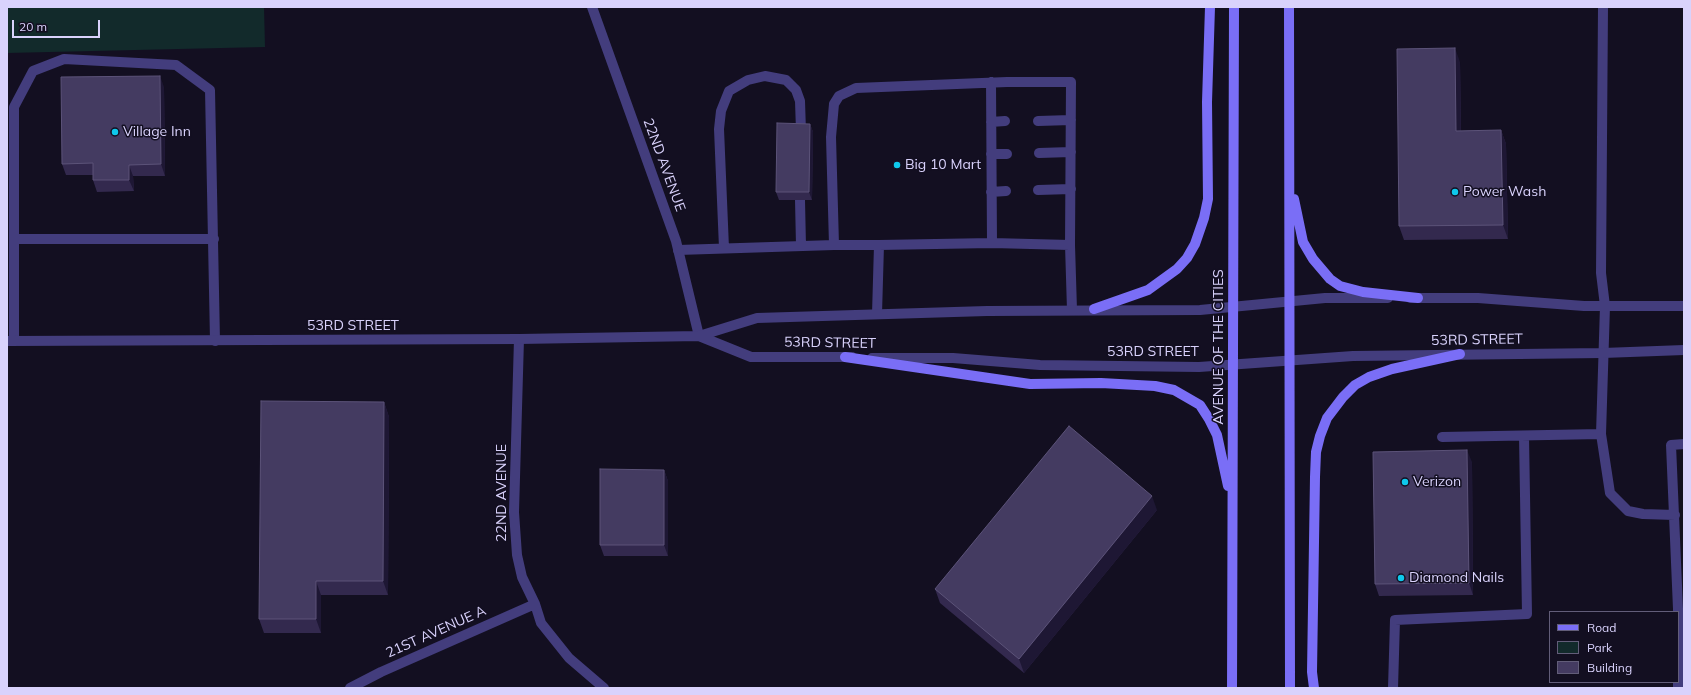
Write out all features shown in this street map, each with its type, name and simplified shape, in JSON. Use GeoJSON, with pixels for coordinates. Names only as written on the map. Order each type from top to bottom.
{"type":"FeatureCollection","features":[{"type":"Feature","properties":{"kind":"main road"},"geometry":{"type":"LineString","coordinates":[[1094,309],[1148,290],[1177,269],[1187,258],[1195,244],[1204,218],[1208,199],[1207,102],[1210,7]]}},
{"type":"Feature","properties":{"kind":"main road","name":"AVENUE OF THE CITIES"},"geometry":{"type":"LineString","coordinates":[[1232,688],[1234,7]]}},
{"type":"Feature","properties":{"kind":"main road"},"geometry":{"type":"LineString","coordinates":[[1289,7],[1290,688]]}},
{"type":"Feature","properties":{"kind":"main road"},"geometry":{"type":"LineString","coordinates":[[1289,176],[1303,242],[1313,259],[1330,279],[1340,286],[1362,292],[1418,298]]}},
{"type":"Feature","properties":{"kind":"main road"},"geometry":{"type":"LineString","coordinates":[[1314,688],[1312,664],[1316,452],[1327,418],[1351,389],[1369,378],[1392,369],[1460,354]]}},
{"type":"Feature","properties":{"kind":"main road"},"geometry":{"type":"LineString","coordinates":[[845,357],[1030,384],[1101,383],[1155,386],[1174,390],[1200,405],[1217,435],[1232,505]]}},
{"type":"Feature","properties":{"kind":"street","name":"22ND AVENUE"},"geometry":{"type":"LineString","coordinates":[[592,7],[676,240],[698,336]]}},
{"type":"Feature","properties":{"kind":"street"},"geometry":{"type":"LineString","coordinates":[[1603,7],[1601,273],[1605,306],[1601,434],[1610,493],[1628,511],[1644,514],[1675,515]]}},
{"type":"Feature","properties":{"kind":"street"},"geometry":{"type":"LineString","coordinates":[[10,341],[14,239],[14,107],[33,71],[64,59],[176,65],[210,90],[215,341]]}},
{"type":"Feature","properties":{"kind":"street"},"geometry":{"type":"LineString","coordinates":[[724,248],[719,129],[721,111],[729,91],[748,80],[765,76],[786,80],[796,90],[800,101],[801,131]]}},
{"type":"Feature","properties":{"kind":"street"},"geometry":{"type":"LineString","coordinates":[[991,82],[992,243]]}},
{"type":"Feature","properties":{"kind":"street"},"geometry":{"type":"LineString","coordinates":[[834,245],[831,137],[834,104],[838,96],[856,88],[991,82],[1071,82],[1070,245],[1072,310]]}},
{"type":"Feature","properties":{"kind":"street"},"geometry":{"type":"LineString","coordinates":[[1038,121],[1071,120]]}},
{"type":"Feature","properties":{"kind":"street"},"geometry":{"type":"LineString","coordinates":[[991,122],[1005,121]]}},
{"type":"Feature","properties":{"kind":"street"},"geometry":{"type":"LineString","coordinates":[[1039,152],[1071,152]]}},
{"type":"Feature","properties":{"kind":"street"},"geometry":{"type":"LineString","coordinates":[[991,154],[1007,154]]}},
{"type":"Feature","properties":{"kind":"street"},"geometry":{"type":"LineString","coordinates":[[1038,190],[1071,189]]}},
{"type":"Feature","properties":{"kind":"street"},"geometry":{"type":"LineString","coordinates":[[991,192],[1006,191]]}},
{"type":"Feature","properties":{"kind":"street"},"geometry":{"type":"LineString","coordinates":[[800,200],[801,246]]}},
{"type":"Feature","properties":{"kind":"street"},"geometry":{"type":"LineString","coordinates":[[14,239],[214,239]]}},
{"type":"Feature","properties":{"kind":"street"},"geometry":{"type":"LineString","coordinates":[[678,250],[834,245],[992,243],[1070,245]]}},
{"type":"Feature","properties":{"kind":"street"},"geometry":{"type":"LineString","coordinates":[[877,314],[879,245]]}},
{"type":"Feature","properties":{"kind":"street","name":"53RD STREET"},"geometry":{"type":"LineString","coordinates":[[10,341],[519,339],[698,336],[757,318],[1094,309],[1200,310],[1325,298],[1478,298],[1584,306],[1684,306]]}},
{"type":"Feature","properties":{"kind":"street","name":"53RD STREET"},"geometry":{"type":"LineString","coordinates":[[698,336],[750,357],[953,358],[1040,365],[1199,367],[1353,356],[1603,353],[1684,350]]}},
{"type":"Feature","properties":{"kind":"street","name":"22ND AVENUE"},"geometry":{"type":"LineString","coordinates":[[519,339],[514,512],[517,555],[522,577],[535,604],[541,623],[569,658],[604,688]]}},
{"type":"Feature","properties":{"kind":"street"},"geometry":{"type":"LineString","coordinates":[[1442,437],[1601,434]]}},
{"type":"Feature","properties":{"kind":"street"},"geometry":{"type":"LineString","coordinates":[[1393,688],[1395,620],[1527,614],[1524,436]]}},
{"type":"Feature","properties":{"kind":"street"},"geometry":{"type":"LineString","coordinates":[[1678,611],[1671,445],[1684,444]]}},
{"type":"Feature","properties":{"kind":"street","name":"21ST AVENUE A"},"geometry":{"type":"LineString","coordinates":[[350,688],[381,672],[535,604]]}},
{"type":"Feature","properties":{"kind":"green space"},"geometry":{"type":"Polygon","coordinates":[[[7,7],[264,7],[265,47],[7,53],[7,7]]]}},
{"type":"Feature","properties":{"kind":"building","name":"Power Wash"},"geometry":{"type":"Polygon","coordinates":[[[1455,48],[1456,131],[1501,130],[1503,225],[1399,226],[1397,49],[1455,48]]]}},
{"type":"Feature","properties":{"kind":"building","name":"Village Inn"},"geometry":{"type":"Polygon","coordinates":[[[160,76],[161,164],[129,165],[129,180],[93,180],[93,163],[62,164],[61,77],[160,76]]]}},
{"type":"Feature","properties":{"kind":"building"},"geometry":{"type":"Polygon","coordinates":[[[777,123],[810,124],[809,192],[776,192],[777,123]]]}},
{"type":"Feature","properties":{"kind":"building"},"geometry":{"type":"Polygon","coordinates":[[[261,401],[384,402],[383,581],[316,581],[316,619],[259,619],[261,401]]]}},
{"type":"Feature","properties":{"kind":"building"},"geometry":{"type":"Polygon","coordinates":[[[1069,426],[1152,496],[1019,659],[935,589],[1069,426]]]}},
{"type":"Feature","properties":{"kind":"building"},"geometry":{"type":"Polygon","coordinates":[[[1467,450],[1469,583],[1375,584],[1373,452],[1467,450]]]}},
{"type":"Feature","properties":{"kind":"building"},"geometry":{"type":"Polygon","coordinates":[[[600,469],[664,470],[664,545],[600,545],[600,469]]]}},
{"type":"Feature","properties":{"kind":"place","name":"Village Inn"},"geometry":{"type":"Point","coordinates":[115,132]}},
{"type":"Feature","properties":{"kind":"place","name":"Big 10 Mart"},"geometry":{"type":"Point","coordinates":[897,165]}},
{"type":"Feature","properties":{"kind":"place","name":"Power Wash"},"geometry":{"type":"Point","coordinates":[1455,192]}},
{"type":"Feature","properties":{"kind":"place","name":"Verizon"},"geometry":{"type":"Point","coordinates":[1405,482]}},
{"type":"Feature","properties":{"kind":"place","name":"Diamond Nails"},"geometry":{"type":"Point","coordinates":[1401,578]}}]}
